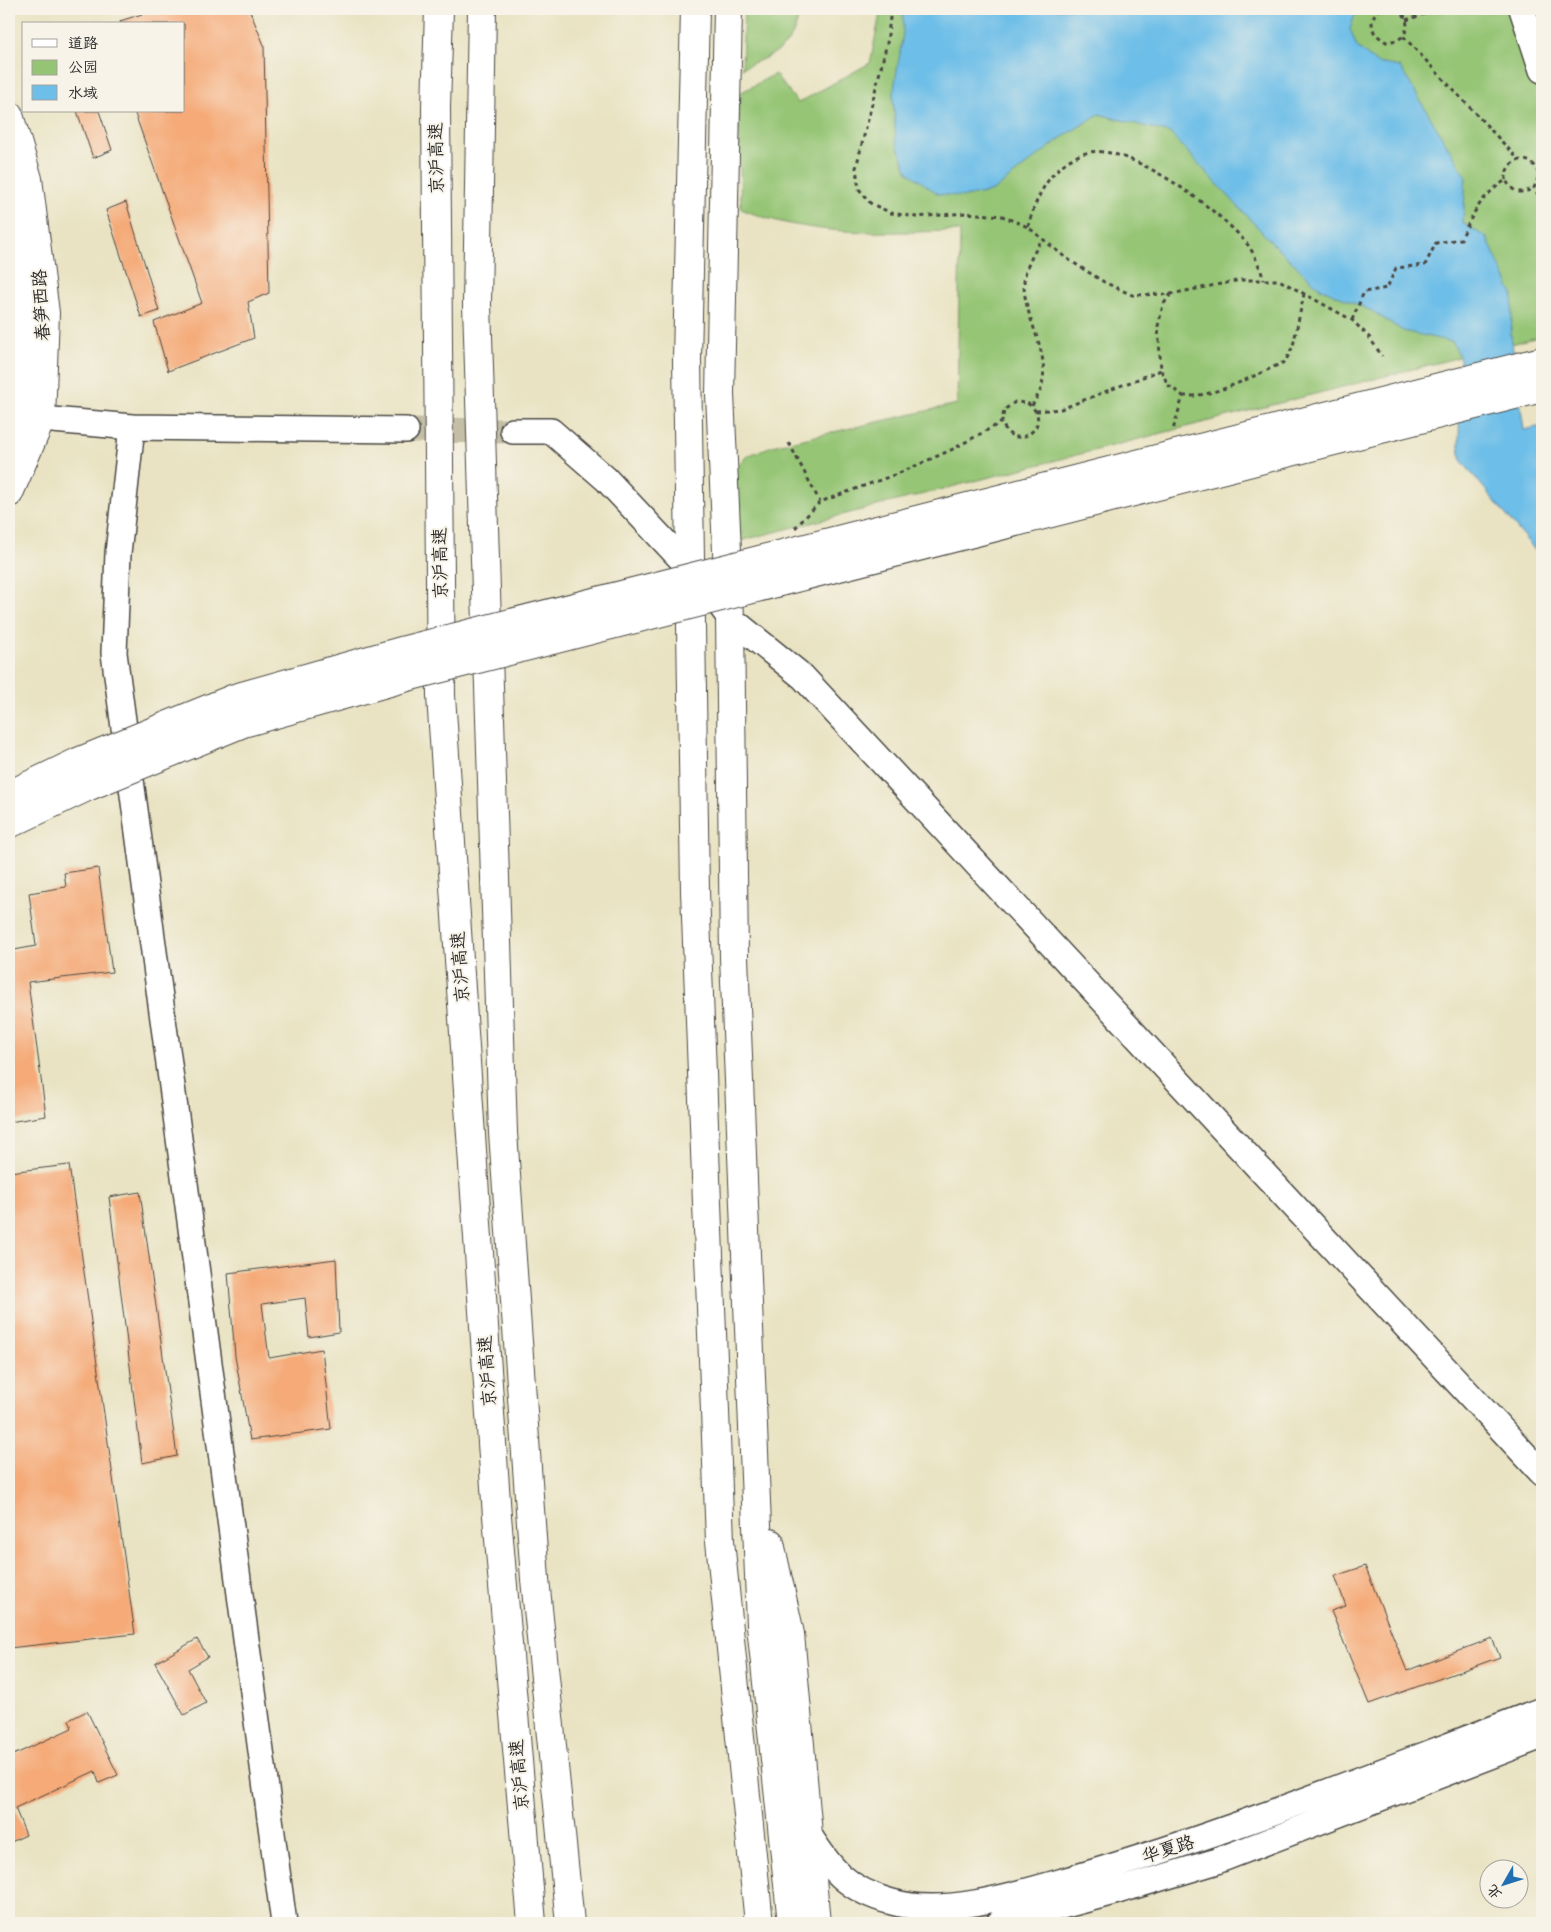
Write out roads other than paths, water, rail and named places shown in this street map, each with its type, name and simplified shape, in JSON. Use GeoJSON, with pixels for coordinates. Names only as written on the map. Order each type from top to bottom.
{"type":"FeatureCollection","features":[{"type":"Feature","properties":{"kind":"main road","name":"京沪高速"},"geometry":{"type":"LineString","coordinates":[[439,9],[436,117],[441,696],[496,1506],[532,1923]]}},
{"type":"Feature","properties":{"kind":"main road","name":"京沪高速"},"geometry":{"type":"LineString","coordinates":[[482,9],[477,304],[502,1133],[535,1579],[570,1923]]}},
{"type":"Feature","properties":{"kind":"main road"},"geometry":{"type":"LineString","coordinates":[[695,9],[687,359],[696,891],[720,1542],[759,1923]]}},
{"type":"Feature","properties":{"kind":"main road"},"geometry":{"type":"LineString","coordinates":[[728,9],[720,394],[730,618],[734,957],[761,1625],[792,1923]]}},
{"type":"Feature","properties":{"kind":"main road","name":"春笋西路"},"geometry":{"type":"LineString","coordinates":[[9,115],[28,179],[44,313],[30,416],[9,493]]}},
{"type":"Feature","properties":{"kind":"main road","name":"春笋西路"},"geometry":{"type":"LineString","coordinates":[[9,182],[19,214],[30,416],[9,440]]}},
{"type":"Feature","properties":{"kind":"main road"},"geometry":{"type":"LineString","coordinates":[[9,796],[78,762],[244,696],[424,646],[1542,361]]}},
{"type":"Feature","properties":{"kind":"main road"},"geometry":{"type":"LineString","coordinates":[[9,824],[88,786],[243,723],[421,673],[1542,388]]}},
{"type":"Feature","properties":{"kind":"main road"},"geometry":{"type":"LineString","coordinates":[[754,1472],[790,1634],[806,1830],[816,1923]]}},
{"type":"Feature","properties":{"kind":"street"},"geometry":{"type":"LineString","coordinates":[[1522,9],[1542,70]]}},
{"type":"Feature","properties":{"kind":"street"},"geometry":{"type":"LineString","coordinates":[[30,416],[132,427],[406,430]]}},
{"type":"Feature","properties":{"kind":"street"},"geometry":{"type":"LineString","coordinates":[[132,427],[118,553],[114,652],[284,1923]]}},
{"type":"Feature","properties":{"kind":"street"},"geometry":{"type":"LineString","coordinates":[[513,431],[551,431],[606,479],[691,567],[730,618],[803,678],[1542,1473]]}},
{"type":"Feature","properties":{"kind":"street","name":"华夏路"},"geometry":{"type":"LineString","coordinates":[[806,1830],[826,1863],[855,1888],[893,1903],[935,1908],[1007,1897],[1206,1838],[1542,1710]]}},
{"type":"Feature","properties":{"kind":"street","name":"华夏路"},"geometry":{"type":"LineString","coordinates":[[999,1923],[1114,1892],[1214,1862],[1542,1736]]}},
{"type":"Feature","properties":{"kind":"water"},"geometry":{"type":"Polygon","coordinates":[[[903,9],[1357,9],[1350,29],[1357,47],[1377,63],[1400,67],[1466,177],[1463,223],[1487,238],[1513,295],[1511,335],[1524,430],[1542,426],[1542,559],[1461,460],[1459,447],[1460,359],[1453,342],[1403,331],[1372,311],[1320,288],[1273,244],[1170,133],[1099,114],[1061,138],[993,191],[965,197],[938,194],[908,172],[896,142],[893,95],[903,34],[903,9]]]}},
{"type":"Feature","properties":{"kind":"tunnel"},"geometry":{"type":"LineString","coordinates":[[406,430],[513,431]]}}]}
